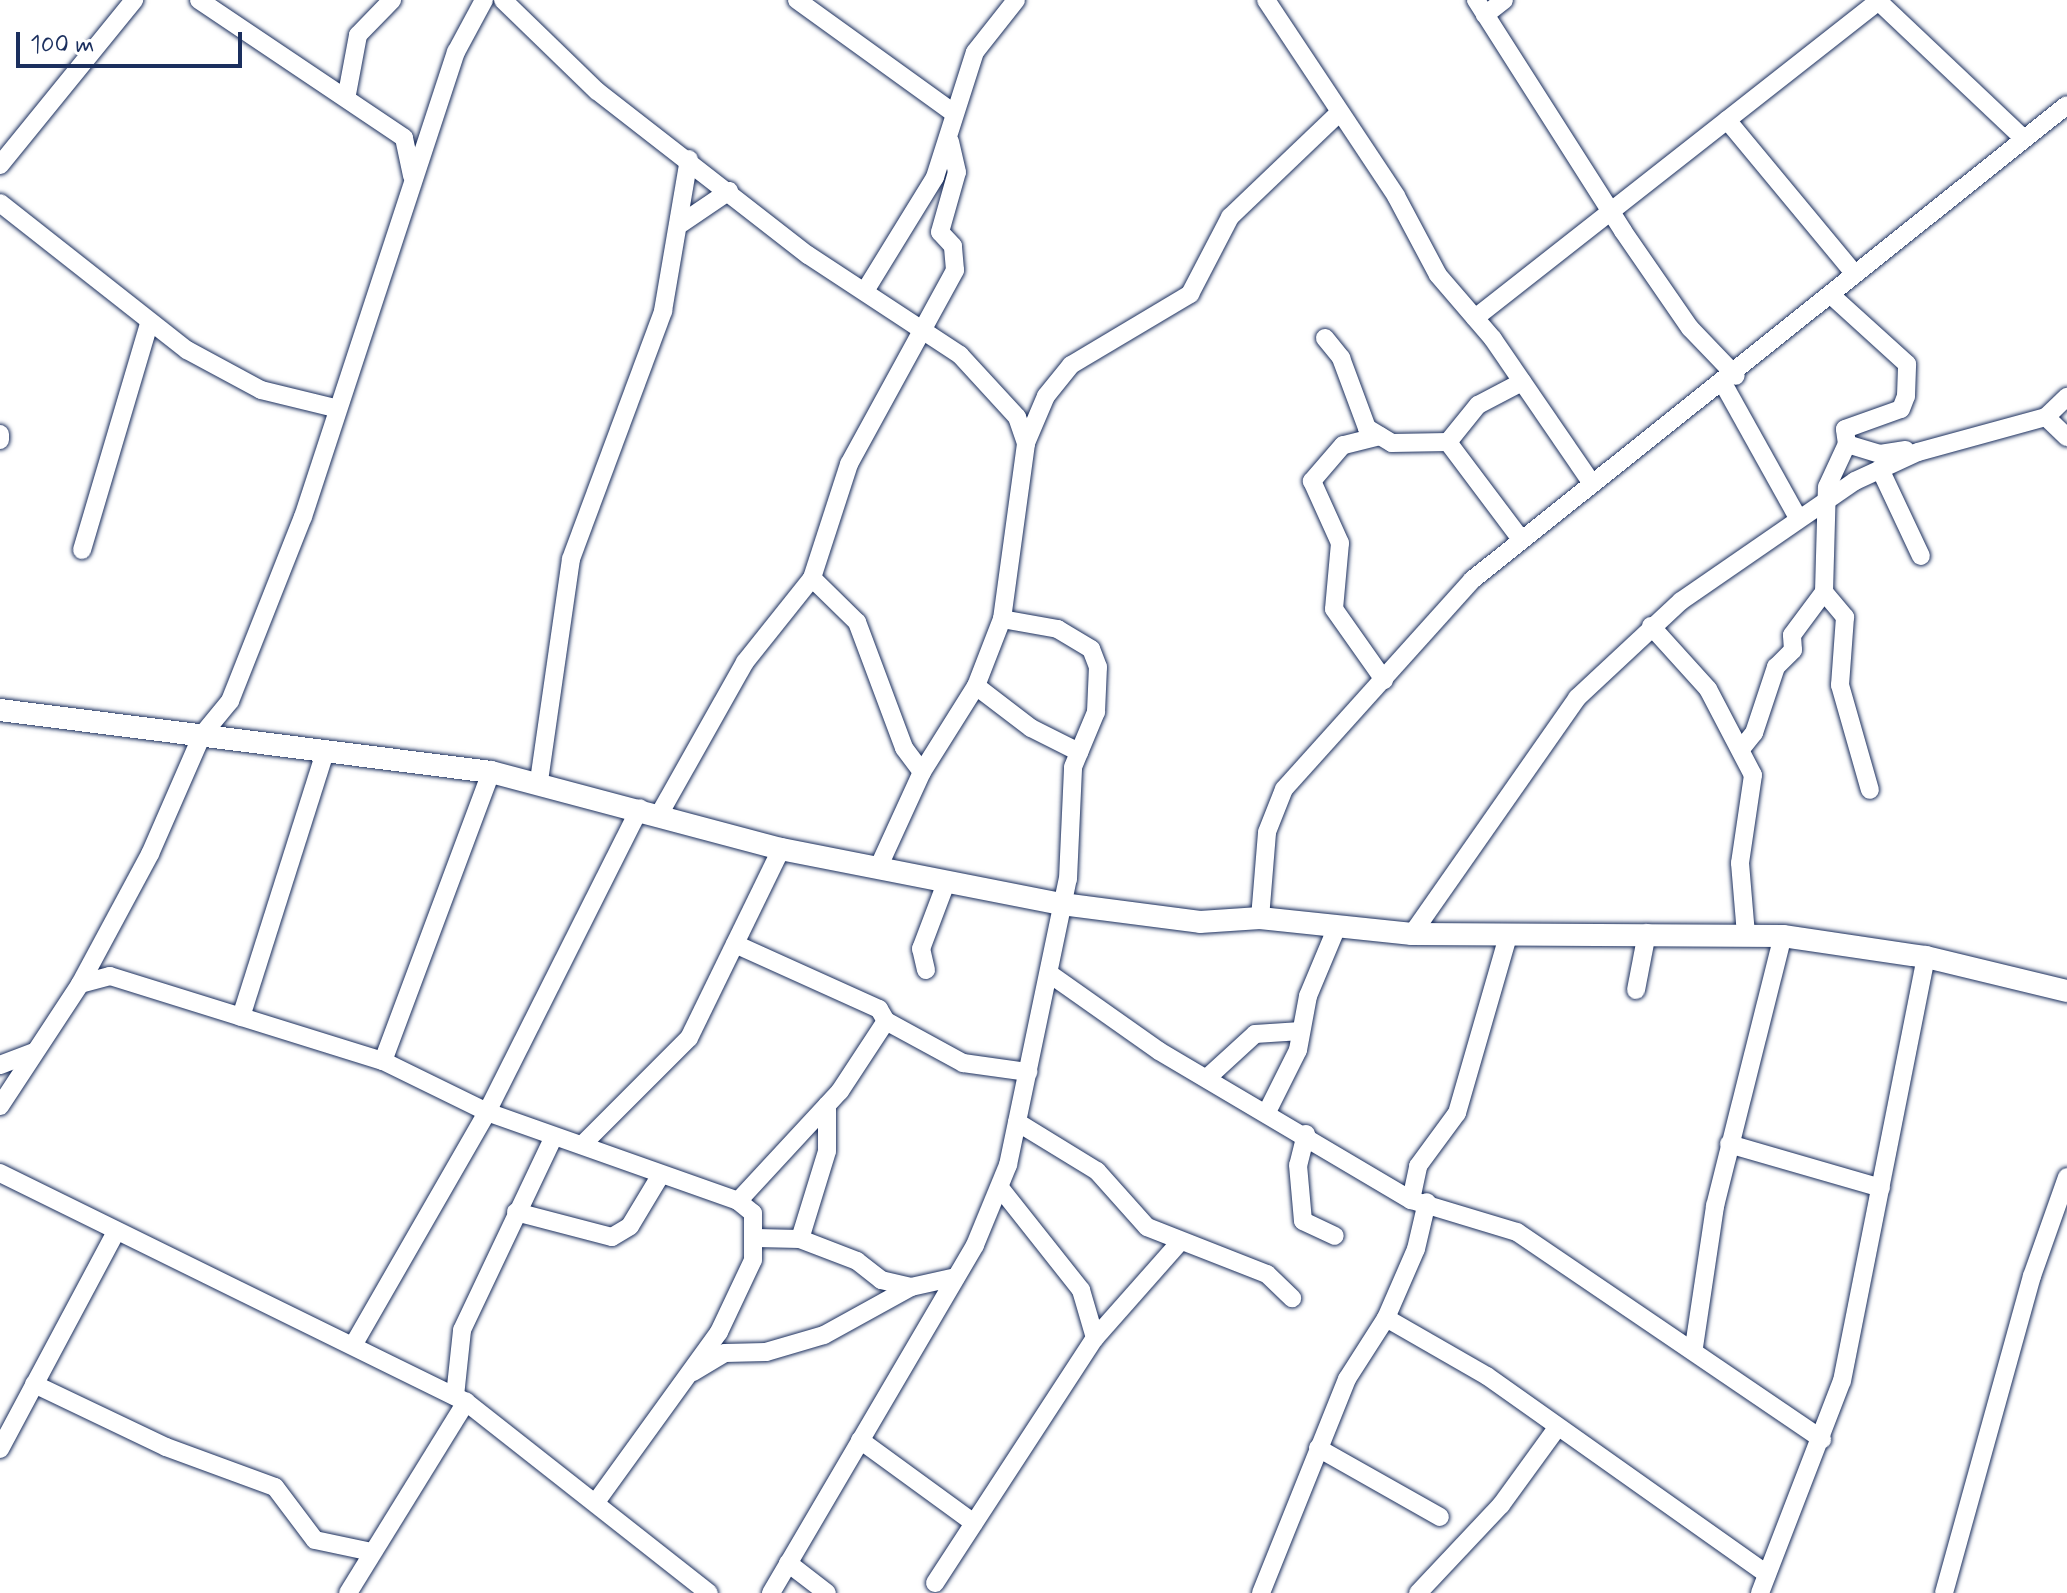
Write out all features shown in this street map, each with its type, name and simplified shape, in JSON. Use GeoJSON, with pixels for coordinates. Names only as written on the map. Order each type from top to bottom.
{"type":"FeatureCollection","features":[{"type":"Feature","properties":{"kind":"street"},"geometry":{"type":"LineString","coordinates":[[0,165],[134,0]]}},
{"type":"Feature","properties":{"kind":"street"},"geometry":{"type":"LineString","coordinates":[[199,0],[309,77],[347,94],[404,138],[412,179]]}},
{"type":"Feature","properties":{"kind":"street"},"geometry":{"type":"LineString","coordinates":[[347,94],[358,35],[392,0]]}},
{"type":"Feature","properties":{"kind":"street"},"geometry":{"type":"LineString","coordinates":[[0,1106],[80,984],[150,854],[202,735],[230,701],[303,517],[335,408],[430,127],[484,0]]}},
{"type":"Feature","properties":{"kind":"street"},"geometry":{"type":"LineString","coordinates":[[503,0],[597,91],[865,291],[921,328],[998,392],[1026,443]]}},
{"type":"Feature","properties":{"kind":"street"},"geometry":{"type":"LineString","coordinates":[[797,0],[951,111]]}},
{"type":"Feature","properties":{"kind":"street"},"geometry":{"type":"LineString","coordinates":[[355,1342],[487,1112],[650,810],[745,662],[812,578],[849,464],[955,270],[953,246],[940,232],[957,172],[950,142],[951,111],[975,52],[1016,0]]}},
{"type":"Feature","properties":{"kind":"street"},"geometry":{"type":"LineString","coordinates":[[1266,0],[1409,216],[1438,275],[1475,318],[1591,482]]}},
{"type":"Feature","properties":{"kind":"street"},"geometry":{"type":"LineString","coordinates":[[1504,0],[1480,8],[1610,210],[1690,328],[1730,380],[1798,518]]}},
{"type":"Feature","properties":{"kind":"street"},"geometry":{"type":"LineString","coordinates":[[1475,318],[1879,0],[2023,138]]}},
{"type":"Feature","properties":{"kind":"street"},"geometry":{"type":"LineString","coordinates":[[1260,918],[1267,832],[1284,789],[1520,538],[1730,380],[1855,274],[2067,105]]}},
{"type":"Feature","properties":{"kind":"street"},"geometry":{"type":"LineString","coordinates":[[879,866],[922,772],[976,686],[1002,619],[1026,443],[1046,396],[1071,365],[1190,294],[1230,217],[1339,113]]}},
{"type":"Feature","properties":{"kind":"street"},"geometry":{"type":"LineString","coordinates":[[1727,120],[1855,274]]}},
{"type":"Feature","properties":{"kind":"street"},"geometry":{"type":"LineString","coordinates":[[404,138],[430,127]]}},
{"type":"Feature","properties":{"kind":"street"},"geometry":{"type":"LineString","coordinates":[[865,291],[916,214],[950,142]]}},
{"type":"Feature","properties":{"kind":"street"},"geometry":{"type":"LineString","coordinates":[[539,781],[571,559],[663,311],[682,223],[689,159]]}},
{"type":"Feature","properties":{"kind":"street"},"geometry":{"type":"LineString","coordinates":[[682,223],[729,191]]}},
{"type":"Feature","properties":{"kind":"street"},"geometry":{"type":"LineString","coordinates":[[0,203],[149,324],[261,390],[335,408]]}},
{"type":"Feature","properties":{"kind":"street"},"geometry":{"type":"LineString","coordinates":[[1741,749],[1770,695],[1776,667],[1793,650],[1792,635],[1824,592],[1827,499],[1847,444],[1845,429],[1859,418],[1901,409],[1907,364],[1832,296]]}},
{"type":"Feature","properties":{"kind":"street"},"geometry":{"type":"LineString","coordinates":[[82,550],[149,324]]}},
{"type":"Feature","properties":{"kind":"street"},"geometry":{"type":"LineString","coordinates":[[1325,338],[1341,358],[1367,428],[1392,443],[1448,442],[1478,405],[1522,382]]}},
{"type":"Feature","properties":{"kind":"street"},"geometry":{"type":"LineString","coordinates":[[1412,934],[1548,734],[1651,626],[1798,518],[1880,469],[1918,452],[2046,417],[2067,397]]}},
{"type":"Feature","properties":{"kind":"street"},"geometry":{"type":"LineString","coordinates":[[2046,417],[2067,437]]}},
{"type":"Feature","properties":{"kind":"street"},"geometry":{"type":"LineString","coordinates":[[1380,436],[1343,445],[1312,481],[1340,543],[1334,609],[1384,680]]}},
{"type":"Feature","properties":{"kind":"street"},"geometry":{"type":"LineString","coordinates":[[1448,442],[1520,538]]}},
{"type":"Feature","properties":{"kind":"street"},"geometry":{"type":"LineString","coordinates":[[1847,444],[1880,454],[1918,452]]}},
{"type":"Feature","properties":{"kind":"street"},"geometry":{"type":"LineString","coordinates":[[1880,469],[1921,556]]}},
{"type":"Feature","properties":{"kind":"street"},"geometry":{"type":"LineString","coordinates":[[812,578],[857,622],[904,748],[922,772]]}},
{"type":"Feature","properties":{"kind":"street"},"geometry":{"type":"LineString","coordinates":[[1824,592],[1845,617],[1840,685],[1870,790]]}},
{"type":"Feature","properties":{"kind":"street"},"geometry":{"type":"LineString","coordinates":[[771,1593],[956,1277],[1001,1189],[1017,1122],[1062,904],[1079,752],[1096,712],[1091,649],[1058,629],[1002,619]]}},
{"type":"Feature","properties":{"kind":"street"},"geometry":{"type":"LineString","coordinates":[[1651,626],[1708,689],[1753,775],[1740,863],[1746,935]]}},
{"type":"Feature","properties":{"kind":"street"},"geometry":{"type":"LineString","coordinates":[[976,686],[1031,728],[1079,752]]}},
{"type":"Feature","properties":{"kind":"street"},"geometry":{"type":"LineString","coordinates":[[2,713],[491,772],[539,781],[650,810],[781,849],[1062,904],[1200,922],[1260,918],[1336,929],[1412,934],[1783,936],[1926,957],[2067,991]]}},
{"type":"Feature","properties":{"kind":"street"},"geometry":{"type":"LineString","coordinates":[[241,1017],[325,752]]}},
{"type":"Feature","properties":{"kind":"street"},"geometry":{"type":"LineString","coordinates":[[383,1061],[491,772]]}},
{"type":"Feature","properties":{"kind":"street"},"geometry":{"type":"LineString","coordinates":[[582,1145],[689,1038],[781,849]]}},
{"type":"Feature","properties":{"kind":"street"},"geometry":{"type":"LineString","coordinates":[[926,970],[921,949],[946,883]]}},
{"type":"Feature","properties":{"kind":"street"},"geometry":{"type":"LineString","coordinates":[[1267,1112],[1278,1103],[1336,929]]}},
{"type":"Feature","properties":{"kind":"street"},"geometry":{"type":"LineString","coordinates":[[1261,1593],[1347,1379],[1386,1318],[1419,1201],[1418,1166],[1457,1113],[1509,933]]}},
{"type":"Feature","properties":{"kind":"street"},"geometry":{"type":"LineString","coordinates":[[1636,990],[1647,933]]}},
{"type":"Feature","properties":{"kind":"street"},"geometry":{"type":"LineString","coordinates":[[1694,1347],[1729,1144],[1783,936]]}},
{"type":"Feature","properties":{"kind":"street"},"geometry":{"type":"LineString","coordinates":[[735,944],[879,1009],[886,1021],[963,1063],[1028,1072]]}},
{"type":"Feature","properties":{"kind":"street"},"geometry":{"type":"LineString","coordinates":[[1760,1593],[1822,1439],[1852,1340],[1926,957]]}},
{"type":"Feature","properties":{"kind":"street"},"geometry":{"type":"LineString","coordinates":[[1050,974],[1207,1078],[1419,1201],[1517,1232],[1694,1347],[1822,1439]]}},
{"type":"Feature","properties":{"kind":"street"},"geometry":{"type":"LineString","coordinates":[[80,984],[110,976],[383,1061],[487,1112],[660,1176],[738,1201],[753,1213],[756,1238],[719,1332],[595,1503]]}},
{"type":"Feature","properties":{"kind":"street"},"geometry":{"type":"LineString","coordinates":[[738,1201],[827,1105],[886,1021]]}},
{"type":"Feature","properties":{"kind":"street"},"geometry":{"type":"LineString","coordinates":[[1207,1078],[1255,1034],[1301,1031]]}},
{"type":"Feature","properties":{"kind":"street"},"geometry":{"type":"LineString","coordinates":[[0,1065],[35,1052]]}},
{"type":"Feature","properties":{"kind":"street"},"geometry":{"type":"LineString","coordinates":[[800,1239],[827,1151],[827,1105]]}},
{"type":"Feature","properties":{"kind":"street"},"geometry":{"type":"LineString","coordinates":[[1017,1122],[1097,1171],[1147,1227],[1180,1242],[1217,1249],[1267,1274],[1292,1298]]}},
{"type":"Feature","properties":{"kind":"street"},"geometry":{"type":"LineString","coordinates":[[1306,1134],[1298,1165],[1303,1221],[1335,1236]]}},
{"type":"Feature","properties":{"kind":"street"},"geometry":{"type":"LineString","coordinates":[[348,1593],[460,1399],[462,1330],[553,1138]]}},
{"type":"Feature","properties":{"kind":"street"},"geometry":{"type":"LineString","coordinates":[[1729,1144],[1881,1188]]}},
{"type":"Feature","properties":{"kind":"street"},"geometry":{"type":"LineString","coordinates":[[0,1173],[116,1232],[355,1342],[460,1399],[709,1593]]}},
{"type":"Feature","properties":{"kind":"street"},"geometry":{"type":"LineString","coordinates":[[516,1212],[612,1237],[630,1226],[660,1176]]}},
{"type":"Feature","properties":{"kind":"street"},"geometry":{"type":"LineString","coordinates":[[1944,1593],[2032,1276],[2067,1177]]}},
{"type":"Feature","properties":{"kind":"street"},"geometry":{"type":"LineString","coordinates":[[1001,1189],[1081,1290],[1095,1338]]}},
{"type":"Feature","properties":{"kind":"street"},"geometry":{"type":"LineString","coordinates":[[0,1449],[116,1232]]}},
{"type":"Feature","properties":{"kind":"street"},"geometry":{"type":"LineString","coordinates":[[756,1238],[800,1239],[857,1261],[881,1280],[911,1287]]}},
{"type":"Feature","properties":{"kind":"street"},"geometry":{"type":"LineString","coordinates":[[935,1583],[1095,1338],[1180,1242]]}},
{"type":"Feature","properties":{"kind":"street"},"geometry":{"type":"LineString","coordinates":[[687,1376],[725,1353],[766,1352],[824,1335],[911,1287],[956,1277]]}},
{"type":"Feature","properties":{"kind":"street"},"geometry":{"type":"LineString","coordinates":[[1386,1318],[1487,1376],[1767,1574]]}},
{"type":"Feature","properties":{"kind":"street"},"geometry":{"type":"LineString","coordinates":[[34,1384],[166,1447],[275,1487],[315,1540],[372,1552]]}},
{"type":"Feature","properties":{"kind":"street"},"geometry":{"type":"LineString","coordinates":[[1418,1593],[1501,1505],[1557,1428]]}},
{"type":"Feature","properties":{"kind":"street"},"geometry":{"type":"LineString","coordinates":[[860,1440],[974,1523]]}},
{"type":"Feature","properties":{"kind":"street"},"geometry":{"type":"LineString","coordinates":[[1318,1448],[1440,1517]]}},
{"type":"Feature","properties":{"kind":"street"},"geometry":{"type":"LineString","coordinates":[[788,1563],[827,1593]]}}]}
